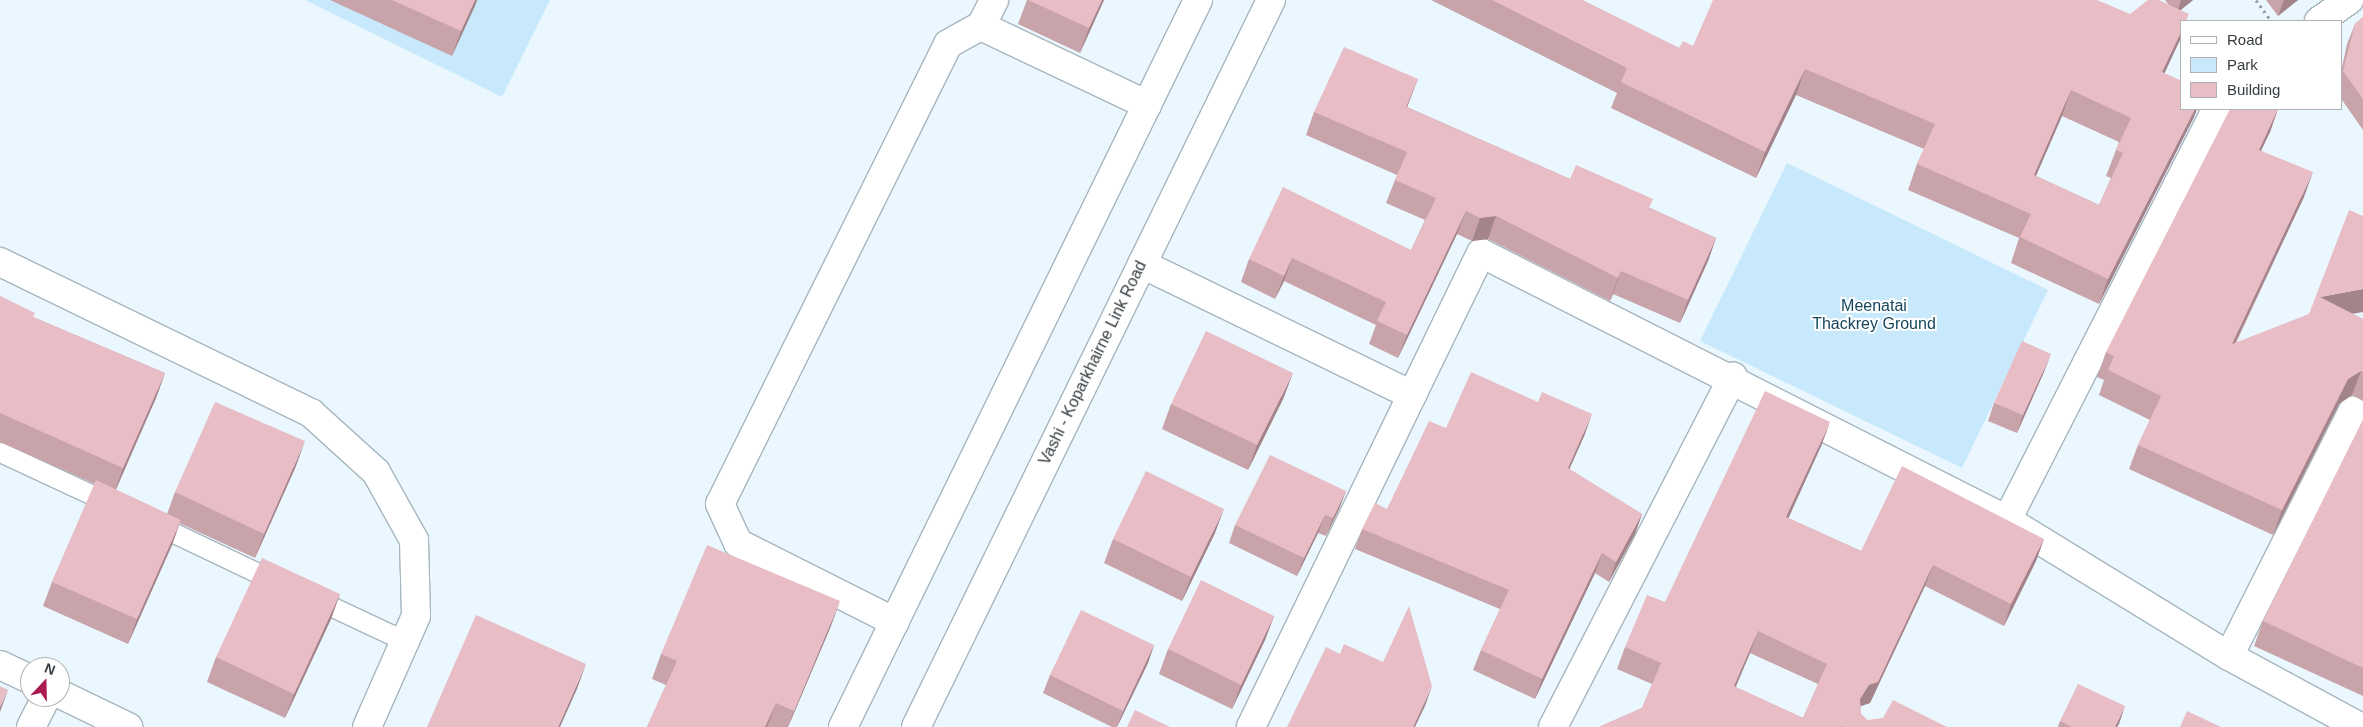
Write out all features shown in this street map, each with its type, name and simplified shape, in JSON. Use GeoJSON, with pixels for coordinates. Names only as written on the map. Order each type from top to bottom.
{"type":"FeatureCollection","features":[{"type":"Feature","properties":{"kind":"street"},"geometry":{"type":"LineString","coordinates":[[844,727],[1198,0]]}},
{"type":"Feature","properties":{"kind":"street","name":"Vashi - Koparkhairne Link Road"},"geometry":{"type":"LineString","coordinates":[[916,727],[1271,0]]}},
{"type":"Feature","properties":{"kind":"street"},"geometry":{"type":"LineString","coordinates":[[2320,20],[2349,0]]}},
{"type":"Feature","properties":{"kind":"street"},"geometry":{"type":"LineString","coordinates":[[895,622],[738,543],[720,504],[948,44],[986,8],[1147,105]]}},
{"type":"Feature","properties":{"kind":"street"},"geometry":{"type":"LineString","coordinates":[[2006,520],[2215,110]]}},
{"type":"Feature","properties":{"kind":"street"},"geometry":{"type":"LineString","coordinates":[[1251,727],[1481,253],[1733,377],[2006,520],[2229,656],[2360,727]]}},
{"type":"Feature","properties":{"kind":"street"},"geometry":{"type":"LineString","coordinates":[[0,262],[310,413],[376,472],[414,540],[416,616],[367,727]]}},
{"type":"Feature","properties":{"kind":"street"},"geometry":{"type":"LineString","coordinates":[[1142,264],[1412,395]]}},
{"type":"Feature","properties":{"kind":"street"},"geometry":{"type":"LineString","coordinates":[[1553,727],[1733,377]]}},
{"type":"Feature","properties":{"kind":"street"},"geometry":{"type":"LineString","coordinates":[[2229,656],[2353,411]]}},
{"type":"Feature","properties":{"kind":"street"},"geometry":{"type":"LineString","coordinates":[[0,665],[20,674]]}},
{"type":"Feature","properties":{"kind":"street"},"geometry":{"type":"LineString","coordinates":[[70,699],[128,727]]}},
{"type":"Feature","properties":{"kind":"street"},"geometry":{"type":"LineString","coordinates":[[31,727],[41,707]]}},
{"type":"Feature","properties":{"kind":"lane"},"geometry":{"type":"LineString","coordinates":[[0,452],[405,641]]}},
{"type":"Feature","properties":{"kind":"path"},"geometry":{"type":"LineString","coordinates":[[2256,0],[2270,20]]}},
{"type":"Feature","properties":{"kind":"green space"},"geometry":{"type":"Polygon","coordinates":[[[305,0],[550,0],[502,97],[305,0]]]}},
{"type":"Feature","properties":{"kind":"green space","name":"Meenatai Thackrey Ground"},"geometry":{"type":"Polygon","coordinates":[[[1787,163],[2048,290],[1962,468],[1700,341],[1787,163]]]}},
{"type":"Feature","properties":{"kind":"building"},"geometry":{"type":"Polygon","coordinates":[[[392,0],[475,0],[461,31],[392,0]]]}},
{"type":"Feature","properties":{"kind":"building"},"geometry":{"type":"Polygon","coordinates":[[[1028,0],[1102,0],[1089,28],[1028,0]]]}},
{"type":"Feature","properties":{"kind":"building"},"geometry":{"type":"Polygon","coordinates":[[[1492,0],[1582,0],[1679,48],[1683,41],[1693,46],[1713,0],[2097,0],[2130,14],[2148,0],[2159,0],[2189,14],[2186,20],[2180,20],[2180,34],[2162,72],[2180,80],[2180,110],[2194,110],[2108,279],[2020,237],[2031,214],[1917,164],[1935,124],[1805,69],[1765,152],[1621,82],[1627,68],[1492,0]],[[2071,90],[2034,175],[2099,205],[2123,153],[2116,150],[2131,118],[2071,90]]]}},
{"type":"Feature","properties":{"kind":"building"},"geometry":{"type":"Polygon","coordinates":[[[2363,17],[2363,99],[2343,71],[2355,24],[2363,17]]]}},
{"type":"Feature","properties":{"kind":"building"},"geometry":{"type":"Polygon","coordinates":[[[1344,47],[1418,79],[1406,107],[1570,179],[1576,165],[1653,199],[1649,208],[1716,238],[1688,300],[1621,271],[1618,278],[1496,216],[1480,218],[1466,211],[1407,335],[1377,321],[1386,302],[1292,258],[1284,276],[1249,259],[1283,187],[1411,250],[1436,198],[1395,180],[1407,152],[1314,112],[1344,47]]]}},
{"type":"Feature","properties":{"kind":"building"},"geometry":{"type":"Polygon","coordinates":[[[2229,110],[2278,110],[2259,150],[2313,172],[2232,344],[2309,314],[2349,210],[2363,216],[2363,289],[2320,297],[2363,319],[2363,372],[2361,371],[2348,379],[2282,510],[2138,445],[2161,396],[2108,370],[2114,356],[2106,352],[2229,110]]]}},
{"type":"Feature","properties":{"kind":"building"},"geometry":{"type":"Polygon","coordinates":[[[0,296],[35,313],[33,317],[165,373],[123,468],[0,413],[0,296]]]}},
{"type":"Feature","properties":{"kind":"building"},"geometry":{"type":"Polygon","coordinates":[[[1206,331],[1293,373],[1257,445],[1171,404],[1206,331]]]}},
{"type":"Feature","properties":{"kind":"building"},"geometry":{"type":"Polygon","coordinates":[[[2022,341],[2051,354],[2023,415],[1994,403],[2022,341]]]}},
{"type":"Feature","properties":{"kind":"building"},"geometry":{"type":"Polygon","coordinates":[[[1471,372],[1538,402],[1542,392],[1592,414],[1568,468],[1642,514],[1616,562],[1602,553],[1542,679],[1481,650],[1509,590],[1362,529],[1375,503],[1387,509],[1429,421],[1446,428],[1471,372]]]}},
{"type":"Feature","properties":{"kind":"building"},"geometry":{"type":"Polygon","coordinates":[[[1765,391],[1830,422],[1786,517],[1861,551],[1902,466],[2044,539],[2011,604],[1933,565],[1878,682],[1869,685],[1860,699],[1861,714],[1867,720],[1883,718],[1893,700],[1947,727],[1599,727],[1642,708],[1661,663],[1625,647],[1647,595],[1665,602],[1765,391]],[[1758,631],[1734,686],[1803,718],[1827,664],[1758,631]]]}},
{"type":"Feature","properties":{"kind":"building"},"geometry":{"type":"Polygon","coordinates":[[[215,402],[305,441],[264,534],[175,492],[215,402]]]}},
{"type":"Feature","properties":{"kind":"building"},"geometry":{"type":"Polygon","coordinates":[[[2363,420],[2363,668],[2263,621],[2363,420]]]}},
{"type":"Feature","properties":{"kind":"building"},"geometry":{"type":"Polygon","coordinates":[[[1270,455],[1346,491],[1333,518],[1325,515],[1304,558],[1235,525],[1270,455]]]}},
{"type":"Feature","properties":{"kind":"building"},"geometry":{"type":"Polygon","coordinates":[[[1146,471],[1224,509],[1191,577],[1113,539],[1146,471]]]}},
{"type":"Feature","properties":{"kind":"building"},"geometry":{"type":"Polygon","coordinates":[[[96,480],[181,520],[137,619],[52,582],[96,480]]]}},
{"type":"Feature","properties":{"kind":"building"},"geometry":{"type":"Polygon","coordinates":[[[707,545],[840,601],[794,711],[776,703],[765,727],[647,727],[677,661],[661,654],[707,545]]]}},
{"type":"Feature","properties":{"kind":"building"},"geometry":{"type":"Polygon","coordinates":[[[262,558],[340,594],[294,694],[216,657],[262,558]]]}},
{"type":"Feature","properties":{"kind":"building"},"geometry":{"type":"Polygon","coordinates":[[[1201,580],[1274,616],[1241,685],[1168,649],[1201,580]]]}},
{"type":"Feature","properties":{"kind":"building"},"geometry":{"type":"Polygon","coordinates":[[[1409,606],[1432,686],[1413,727],[1287,727],[1326,647],[1340,654],[1344,644],[1383,662],[1409,606]]]}},
{"type":"Feature","properties":{"kind":"building"},"geometry":{"type":"Polygon","coordinates":[[[1081,610],[1154,645],[1123,711],[1050,675],[1081,610]]]}},
{"type":"Feature","properties":{"kind":"building"},"geometry":{"type":"Polygon","coordinates":[[[476,615],[586,664],[558,727],[427,727],[476,615]]]}},
{"type":"Feature","properties":{"kind":"building"},"geometry":{"type":"Polygon","coordinates":[[[2078,684],[2125,706],[2115,727],[2072,727],[2060,721],[2078,684]]]}},
{"type":"Feature","properties":{"kind":"building"},"geometry":{"type":"Polygon","coordinates":[[[0,686],[8,690],[0,707],[0,686]]]}},
{"type":"Feature","properties":{"kind":"building"},"geometry":{"type":"Polygon","coordinates":[[[1135,710],[1170,727],[1127,727],[1135,710]]]}},
{"type":"Feature","properties":{"kind":"building"},"geometry":{"type":"Polygon","coordinates":[[[2187,711],[2221,727],[2180,727],[2187,711]]]}}]}
